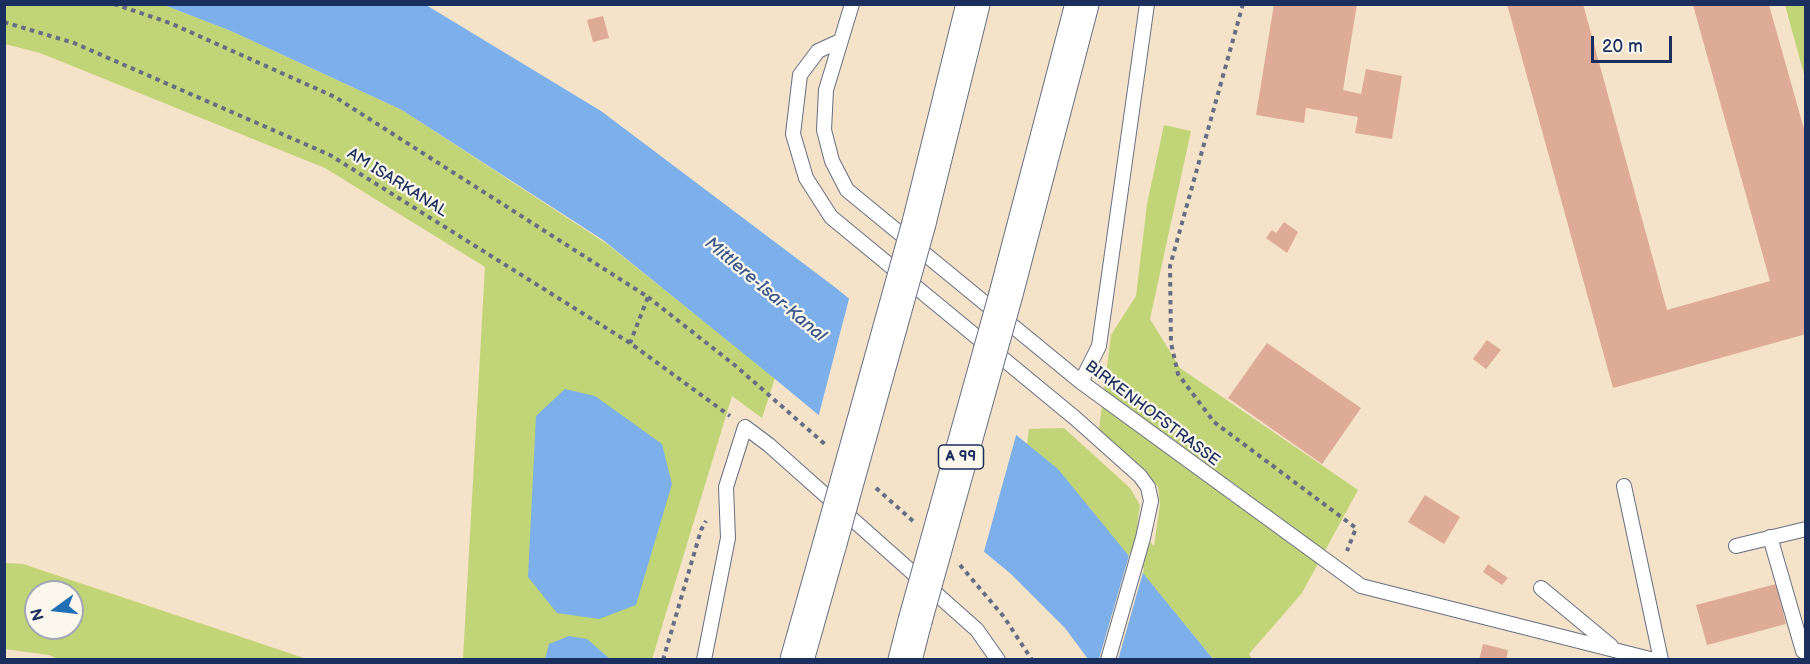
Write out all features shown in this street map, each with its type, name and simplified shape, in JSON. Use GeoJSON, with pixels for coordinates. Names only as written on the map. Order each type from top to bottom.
{"type":"FeatureCollection","features":[{"type":"Feature","properties":{"kind":"highway"},"geometry":{"type":"LineString","coordinates":[[797,660],[920,223],[973,4]]}},
{"type":"Feature","properties":{"kind":"highway","name":"A 99"},"geometry":{"type":"LineString","coordinates":[[904,660],[1006,294],[1082,4]]}},
{"type":"Feature","properties":{"kind":"lane","name":"BIRKENHOFSTRASSE"},"geometry":{"type":"LineString","coordinates":[[852,4],[826,90],[824,130],[832,160],[847,190],[1081,382],[1361,586],[1614,648],[1654,660]]}},
{"type":"Feature","properties":{"kind":"lane"},"geometry":{"type":"LineString","coordinates":[[1081,382],[1099,346],[1147,4]]}},
{"type":"Feature","properties":{"kind":"lane"},"geometry":{"type":"LineString","coordinates":[[840,41],[818,51],[800,75],[793,134],[806,178],[831,217],[1075,418],[1140,476],[1148,487],[1151,501],[1143,538],[1108,660]]}},
{"type":"Feature","properties":{"kind":"lane"},"geometry":{"type":"LineString","coordinates":[[704,660],[728,538],[726,487],[745,427],[769,445],[977,630],[998,660]]}},
{"type":"Feature","properties":{"kind":"lane"},"geometry":{"type":"LineString","coordinates":[[1624,486],[1661,660]]}},
{"type":"Feature","properties":{"kind":"lane"},"geometry":{"type":"LineString","coordinates":[[1736,546],[1806,529]]}},
{"type":"Feature","properties":{"kind":"lane"},"geometry":{"type":"LineString","coordinates":[[1770,537],[1803,651],[1806,651]]}},
{"type":"Feature","properties":{"kind":"lane"},"geometry":{"type":"LineString","coordinates":[[1541,588],[1614,648]]}},
{"type":"Feature","properties":{"kind":"path"},"geometry":{"type":"LineString","coordinates":[[114,4],[170,23],[335,97],[648,297],[737,368],[828,446]]}},
{"type":"Feature","properties":{"kind":"path"},"geometry":{"type":"LineString","coordinates":[[1243,4],[1170,266],[1171,343],[1178,374],[1214,422],[1356,528],[1339,571]]}},
{"type":"Feature","properties":{"kind":"path","name":"AM ISARKANAL"},"geometry":{"type":"LineString","coordinates":[[4,22],[74,43],[330,155],[630,343],[745,427]]}},
{"type":"Feature","properties":{"kind":"path"},"geometry":{"type":"LineString","coordinates":[[630,343],[648,297]]}},
{"type":"Feature","properties":{"kind":"path"},"geometry":{"type":"LineString","coordinates":[[871,483],[914,522]]}},
{"type":"Feature","properties":{"kind":"path"},"geometry":{"type":"LineString","coordinates":[[663,660],[701,530],[726,487]]}},
{"type":"Feature","properties":{"kind":"path"},"geometry":{"type":"LineString","coordinates":[[957,562],[1004,617],[1032,660]]}},
{"type":"Feature","properties":{"kind":"green space"},"geometry":{"type":"Polygon","coordinates":[[[4,5],[164,5],[231,31],[402,110],[607,244],[775,378],[762,418],[732,396],[652,659],[463,659],[485,267],[325,168],[40,53],[5,44],[4,5]]]}},
{"type":"Feature","properties":{"kind":"green space"},"geometry":{"type":"Polygon","coordinates":[[[1785,5],[1805,5],[1805,78],[1785,5]]]}},
{"type":"Feature","properties":{"kind":"green space"},"geometry":{"type":"Polygon","coordinates":[[[1164,125],[1191,131],[1150,319],[1180,368],[1358,490],[1302,593],[1249,654],[1252,659],[1213,659],[1058,470],[1027,444],[1029,429],[1064,428],[1130,488],[1140,505],[1137,527],[1154,546],[1160,504],[1158,487],[1145,470],[1099,429],[1111,335],[1136,296],[1147,204],[1164,125]]]}},
{"type":"Feature","properties":{"kind":"green space"},"geometry":{"type":"Polygon","coordinates":[[[5,563],[23,564],[71,580],[24,580],[24,640],[84,640],[84,584],[307,659],[60,660],[49,655],[5,649],[5,563]]]}},
{"type":"Feature","properties":{"kind":"water","name":"Mittlere-Isar-Kanal"},"geometry":{"type":"Polygon","coordinates":[[[164,5],[426,5],[601,111],[836,288],[1058,469],[1213,659],[1088,659],[1065,628],[1011,574],[603,240],[402,110],[231,31],[164,5]]]}},
{"type":"Feature","properties":{"kind":"water"},"geometry":{"type":"Polygon","coordinates":[[[565,389],[595,396],[662,444],[672,484],[636,605],[599,619],[557,613],[528,577],[536,416],[565,389]]]}},
{"type":"Feature","properties":{"kind":"water"},"geometry":{"type":"Polygon","coordinates":[[[569,636],[587,639],[610,659],[545,659],[549,644],[569,636]]]}},
{"type":"Feature","properties":{"kind":"pier"},"geometry":{"type":"Polygon","coordinates":[[[850,295],[1017,432],[983,555],[818,418],[850,295]]]}},
{"type":"Feature","properties":{"kind":"pier"},"geometry":{"type":"Polygon","coordinates":[[[1130,552],[1144,569],[1118,660],[1099,659],[1130,552]]]}},
{"type":"Feature","properties":{"kind":"building"},"geometry":{"type":"Polygon","coordinates":[[[1274,4],[1357,4],[1343,90],[1361,94],[1366,69],[1402,76],[1392,139],[1355,133],[1358,117],[1306,108],[1304,123],[1256,115],[1274,4]]]}},
{"type":"Feature","properties":{"kind":"building"},"geometry":{"type":"Polygon","coordinates":[[[1507,4],[1583,4],[1667,310],[1770,281],[1693,5],[1769,5],[1806,136],[1806,334],[1613,388],[1507,4]]]}},
{"type":"Feature","properties":{"kind":"building"},"geometry":{"type":"Polygon","coordinates":[[[603,16],[609,38],[593,42],[587,20],[603,16]]]}},
{"type":"Feature","properties":{"kind":"building"},"geometry":{"type":"Polygon","coordinates":[[[1284,222],[1298,232],[1287,253],[1266,238],[1272,230],[1276,233],[1284,222]]]}},
{"type":"Feature","properties":{"kind":"building"},"geometry":{"type":"Polygon","coordinates":[[[1487,340],[1501,350],[1486,369],[1473,359],[1487,340]]]}},
{"type":"Feature","properties":{"kind":"building"},"geometry":{"type":"Polygon","coordinates":[[[1267,343],[1361,408],[1322,464],[1228,398],[1267,343]]]}},
{"type":"Feature","properties":{"kind":"building"},"geometry":{"type":"Polygon","coordinates":[[[1425,495],[1460,517],[1444,544],[1408,522],[1425,495]]]}},
{"type":"Feature","properties":{"kind":"building"},"geometry":{"type":"Polygon","coordinates":[[[1488,564],[1508,578],[1502,585],[1483,572],[1488,564]]]}},
{"type":"Feature","properties":{"kind":"building"},"geometry":{"type":"Polygon","coordinates":[[[1776,584],[1786,624],[1707,645],[1696,605],[1776,584]]]}},
{"type":"Feature","properties":{"kind":"building"},"geometry":{"type":"Polygon","coordinates":[[[1483,644],[1508,650],[1506,660],[1479,660],[1483,644]]]}}]}
